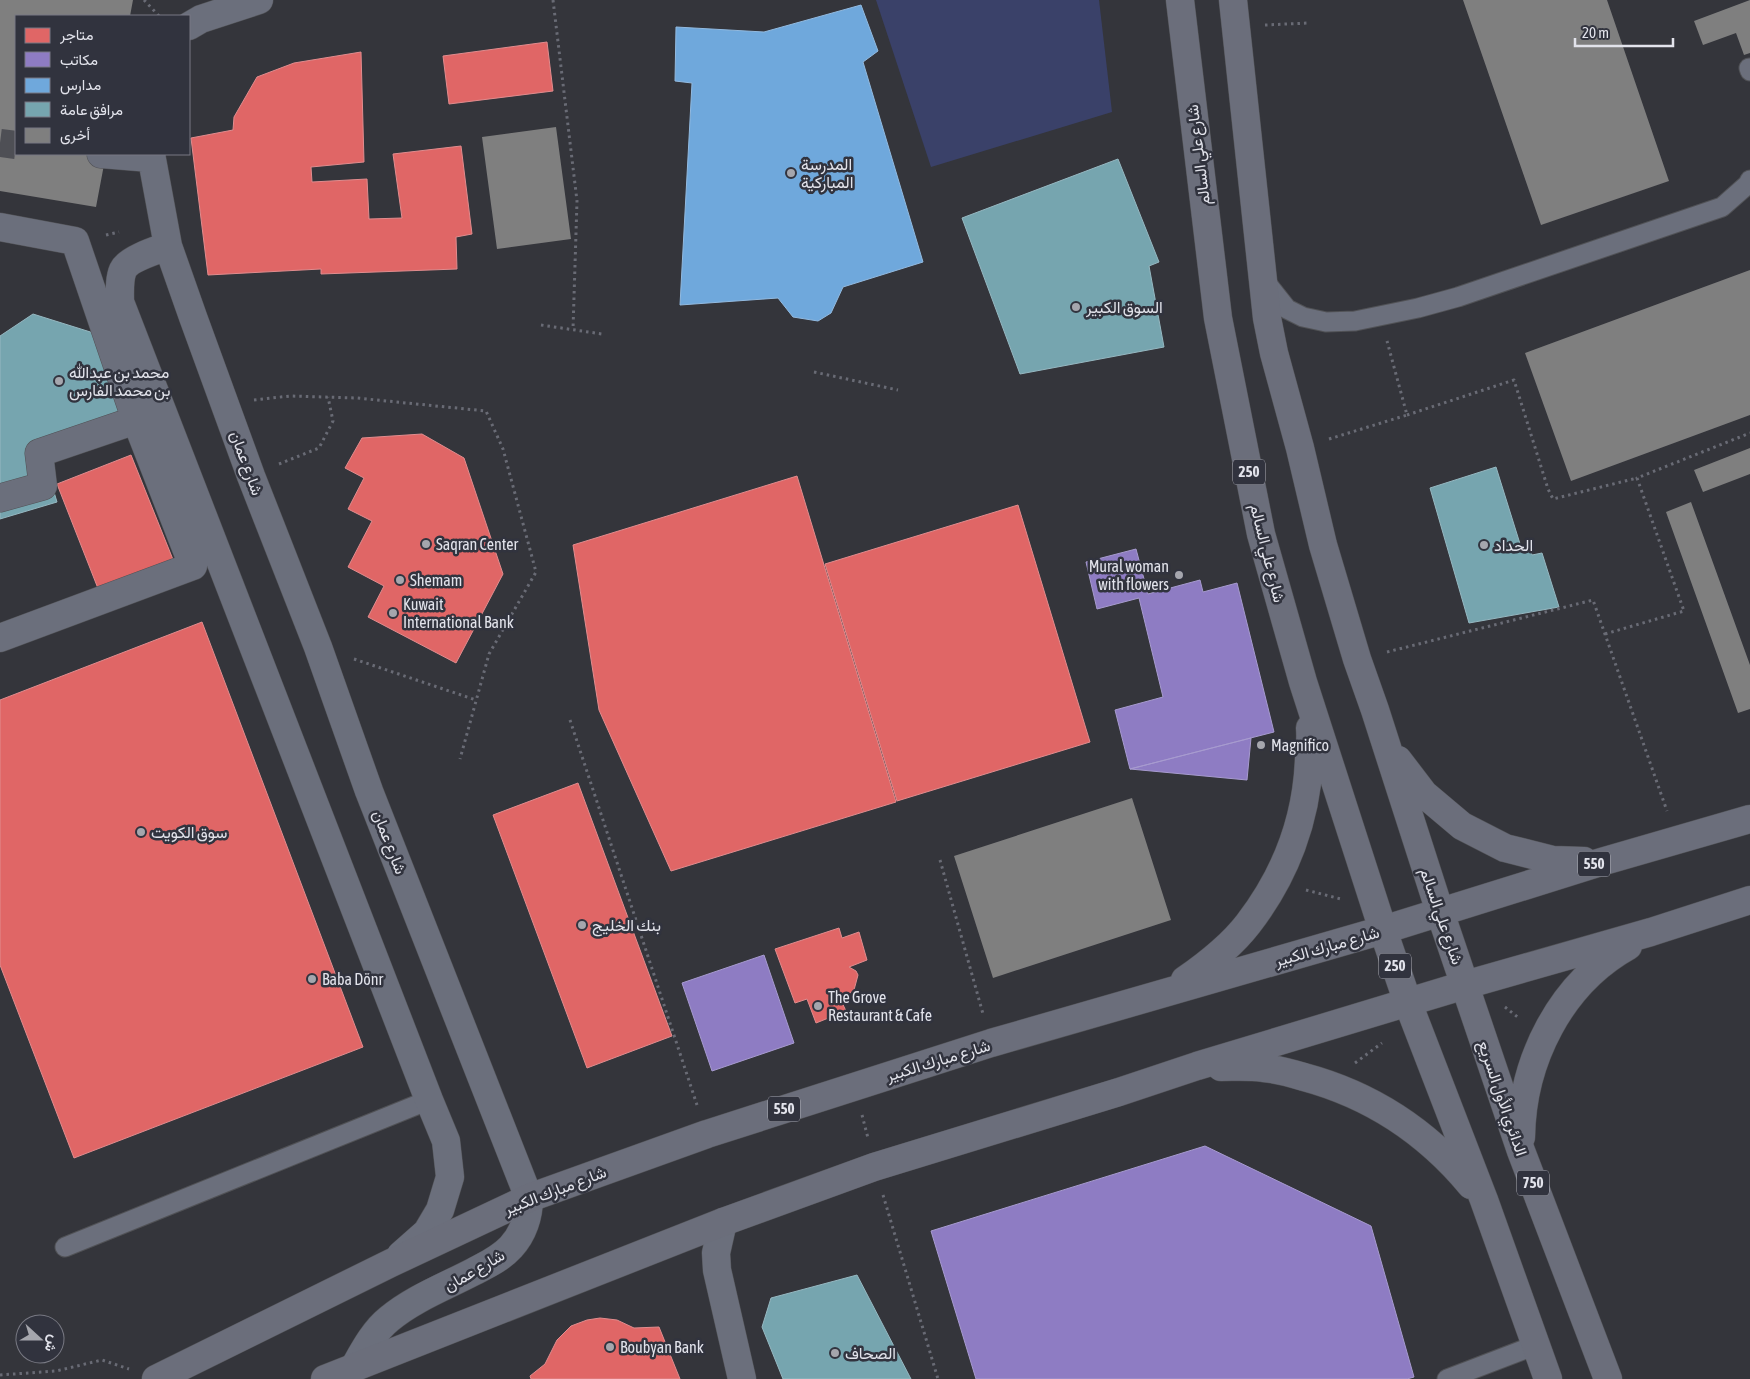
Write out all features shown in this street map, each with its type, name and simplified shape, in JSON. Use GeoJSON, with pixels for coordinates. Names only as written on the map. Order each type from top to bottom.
{"type":"FeatureCollection","features":[{"type":"Feature","properties":{"kind":"main road","name":"شارع علي السالم"},"geometry":{"type":"LineString","coordinates":[[1180,0],[1224,356],[1262,534],[1303,682],[1408,1003]]}},
{"type":"Feature","properties":{"kind":"main road","name":"شارع علي السالم"},"geometry":{"type":"LineString","coordinates":[[1233,0],[1267,318],[1274,353],[1300,448],[1323,544],[1357,659],[1465,985]]}},
{"type":"Feature","properties":{"kind":"main road"},"geometry":{"type":"LineString","coordinates":[[1169,991],[1211,962],[1248,925],[1276,882],[1297,835],[1308,784],[1310,733],[1303,682]]}},
{"type":"Feature","properties":{"kind":"main road"},"geometry":{"type":"LineString","coordinates":[[1375,710],[1395,755],[1424,794],[1462,826],[1505,848],[1552,860],[1601,862]]}},
{"type":"Feature","properties":{"kind":"main road","name":"شارع مبارك الكبير"},"geometry":{"type":"LineString","coordinates":[[157,1378],[391,1263],[529,1198],[707,1134],[991,1043],[1383,930],[1601,862],[1750,819]]}},
{"type":"Feature","properties":{"kind":"main road"},"geometry":{"type":"LineString","coordinates":[[325,1379],[723,1222],[874,1167],[1119,1092],[1197,1066],[1465,985],[1651,932],[1750,900]]}},
{"type":"Feature","properties":{"kind":"main road"},"geometry":{"type":"LineString","coordinates":[[1521,1151],[1521,1112],[1529,1075],[1543,1039],[1562,1005],[1588,976],[1618,952],[1651,932]]}},
{"type":"Feature","properties":{"kind":"main road","name":"الدائري الأول السريع"},"geometry":{"type":"LineString","coordinates":[[1465,985],[1521,1151],[1608,1379]]}},
{"type":"Feature","properties":{"kind":"main road"},"geometry":{"type":"LineString","coordinates":[[1408,1003],[1484,1200],[1548,1379]]}},
{"type":"Feature","properties":{"kind":"main road"},"geometry":{"type":"LineString","coordinates":[[1197,1066],[1271,1069],[1327,1083],[1359,1096],[1387,1111],[1415,1130],[1457,1168],[1484,1200]]}},
{"type":"Feature","properties":{"kind":"street"},"geometry":{"type":"LineString","coordinates":[[190,25],[201,19],[258,0]]}},
{"type":"Feature","properties":{"kind":"street"},"geometry":{"type":"LineString","coordinates":[[126,155],[150,156]]}},
{"type":"Feature","properties":{"kind":"street","name":"شارع عمان"},"geometry":{"type":"LineString","coordinates":[[150,156],[168,246],[193,318],[251,476],[318,647],[369,791],[529,1198],[526,1222],[511,1247],[498,1259],[403,1308],[386,1321],[374,1335],[355,1366]]}},
{"type":"Feature","properties":{"kind":"street"},"geometry":{"type":"LineString","coordinates":[[0,227],[75,241],[136,420],[193,566],[0,638]]}},
{"type":"Feature","properties":{"kind":"street"},"geometry":{"type":"LineString","coordinates":[[168,246],[134,260],[123,268],[120,302],[446,1141],[450,1176],[440,1210],[427,1232],[391,1263]]}},
{"type":"Feature","properties":{"kind":"street"},"geometry":{"type":"LineString","coordinates":[[0,498],[43,486],[39,453],[136,420]]}},
{"type":"Feature","properties":{"kind":"street"},"geometry":{"type":"LineString","coordinates":[[723,1222],[716,1253],[716,1270],[742,1379]]}},
{"type":"Feature","properties":{"kind":"lane"},"geometry":{"type":"LineString","coordinates":[[1263,278],[1287,309],[1303,317],[1326,322],[1355,321],[1381,316],[1418,308],[1520,277],[1722,207],[1750,180]]}},
{"type":"Feature","properties":{"kind":"lane"},"geometry":{"type":"LineString","coordinates":[[65,1247],[429,1100]]}},
{"type":"Feature","properties":{"kind":"lane"},"geometry":{"type":"LineString","coordinates":[[1447,1379],[1536,1345]]}},
{"type":"Feature","properties":{"kind":"path"},"geometry":{"type":"LineString","coordinates":[[144,0],[158,15]]}},
{"type":"Feature","properties":{"kind":"path"},"geometry":{"type":"LineString","coordinates":[[554,0],[577,201],[573,329]]}},
{"type":"Feature","properties":{"kind":"path"},"geometry":{"type":"LineString","coordinates":[[1236,27],[1310,23]]}},
{"type":"Feature","properties":{"kind":"path"},"geometry":{"type":"LineString","coordinates":[[1381,316],[1407,415]]}},
{"type":"Feature","properties":{"kind":"path"},"geometry":{"type":"LineString","coordinates":[[541,325],[602,334]]}},
{"type":"Feature","properties":{"kind":"path"},"geometry":{"type":"LineString","coordinates":[[814,372],[898,390]]}},
{"type":"Feature","properties":{"kind":"path"},"geometry":{"type":"LineString","coordinates":[[1300,448],[1514,380],[1548,489],[1553,499],[1637,478],[1750,432]]}},
{"type":"Feature","properties":{"kind":"path"},"geometry":{"type":"LineString","coordinates":[[226,404],[290,396],[328,397],[357,398],[486,411],[503,449],[536,572],[489,654],[460,758]]}},
{"type":"Feature","properties":{"kind":"path"},"geometry":{"type":"LineString","coordinates":[[251,476],[319,448],[334,421],[328,397]]}},
{"type":"Feature","properties":{"kind":"path"},"geometry":{"type":"LineString","coordinates":[[1605,634],[1684,611],[1637,478]]}},
{"type":"Feature","properties":{"kind":"path"},"geometry":{"type":"LineString","coordinates":[[1357,659],[1593,600],[1677,841]]}},
{"type":"Feature","properties":{"kind":"path"},"geometry":{"type":"LineString","coordinates":[[318,647],[476,700]]}},
{"type":"Feature","properties":{"kind":"path"},"geometry":{"type":"LineString","coordinates":[[570,720],[707,1134]]}},
{"type":"Feature","properties":{"kind":"path"},"geometry":{"type":"LineString","coordinates":[[940,860],[991,1043]]}},
{"type":"Feature","properties":{"kind":"path"},"geometry":{"type":"LineString","coordinates":[[1276,882],[1344,900]]}},
{"type":"Feature","properties":{"kind":"path"},"geometry":{"type":"LineString","coordinates":[[855,1086],[874,1167],[938,1379]]}},
{"type":"Feature","properties":{"kind":"path"},"geometry":{"type":"LineString","coordinates":[[0,1375],[56,1371],[102,1360],[157,1378]]}},
{"type":"Feature","properties":{"kind":"shaded area"},"geometry":{"type":"Polygon","coordinates":[[[876,0],[1099,0],[1112,112],[931,167],[876,0]]]}},
{"type":"Feature","properties":{"kind":"building: متاجر"},"geometry":{"type":"Polygon","coordinates":[[[547,42],[553,91],[449,104],[443,56],[547,42]]]}},
{"type":"Feature","properties":{"kind":"building: متاجر"},"geometry":{"type":"Polygon","coordinates":[[[361,52],[364,162],[311,167],[312,182],[367,179],[369,219],[402,218],[393,154],[461,146],[472,234],[456,237],[457,269],[321,274],[321,269],[208,275],[191,138],[233,130],[234,117],[257,77],[294,63],[361,52]]]}},
{"type":"Feature","properties":{"kind":"building: متاجر","name":"Saqran Center"},"geometry":{"type":"Polygon","coordinates":[[[422,434],[464,458],[503,574],[456,663],[368,617],[384,586],[348,567],[372,521],[348,509],[364,478],[345,468],[362,438],[422,434]]]}},
{"type":"Feature","properties":{"kind":"building: متاجر"},"geometry":{"type":"Polygon","coordinates":[[[131,455],[174,562],[99,591],[57,484],[131,455]]]}},
{"type":"Feature","properties":{"kind":"building: متاجر"},"geometry":{"type":"Polygon","coordinates":[[[797,476],[896,802],[671,871],[599,710],[573,545],[797,476]]]}},
{"type":"Feature","properties":{"kind":"building: متاجر"},"geometry":{"type":"Polygon","coordinates":[[[1018,505],[1090,742],[897,801],[825,564],[1018,505]]]}},
{"type":"Feature","properties":{"kind":"building: متاجر","name":"سوق الكويت"},"geometry":{"type":"Polygon","coordinates":[[[202,622],[363,1047],[74,1158],[0,965],[0,700],[202,622]]]}},
{"type":"Feature","properties":{"kind":"building: متاجر","name":"بنك الخليج"},"geometry":{"type":"Polygon","coordinates":[[[578,783],[672,1036],[587,1068],[493,815],[578,783]]]}},
{"type":"Feature","properties":{"kind":"building: متاجر"},"geometry":{"type":"Polygon","coordinates":[[[839,928],[842,938],[859,932],[867,960],[849,967],[856,971],[858,975],[854,990],[844,996],[838,994],[846,1011],[816,1023],[807,999],[795,1003],[775,949],[839,928]]]}},
{"type":"Feature","properties":{"kind":"building: متاجر","name":"Boubyan Bank"},"geometry":{"type":"Polygon","coordinates":[[[600,1318],[617,1320],[634,1328],[659,1327],[680,1379],[531,1379],[530,1376],[545,1364],[557,1340],[571,1326],[587,1320],[600,1318]]]}},
{"type":"Feature","properties":{"kind":"building: مكاتب"},"geometry":{"type":"Polygon","coordinates":[[[1136,549],[1148,594],[1200,580],[1203,592],[1237,583],[1274,732],[1130,769],[1115,710],[1163,697],[1139,598],[1097,609],[1086,562],[1136,549]]]}},
{"type":"Feature","properties":{"kind":"building: مكاتب"},"geometry":{"type":"Polygon","coordinates":[[[1251,738],[1247,780],[1130,769],[1251,738]]]}},
{"type":"Feature","properties":{"kind":"building: مكاتب"},"geometry":{"type":"Polygon","coordinates":[[[764,955],[794,1043],[712,1071],[682,983],[764,955]]]}},
{"type":"Feature","properties":{"kind":"building: مكاتب"},"geometry":{"type":"Polygon","coordinates":[[[1205,1146],[1371,1226],[1414,1377],[1407,1379],[976,1379],[931,1231],[1205,1146]]]}},
{"type":"Feature","properties":{"kind":"building: مدارس","name":"المدرسة المباركية"},"geometry":{"type":"Polygon","coordinates":[[[861,5],[878,51],[863,62],[923,262],[843,287],[831,313],[818,321],[793,317],[778,298],[680,305],[692,83],[675,81],[676,27],[764,32],[861,5]]]}},
{"type":"Feature","properties":{"kind":"building: مرافق عامة","name":"السوق الكبير"},"geometry":{"type":"Polygon","coordinates":[[[1118,159],[1159,262],[1149,266],[1164,347],[1020,374],[962,218],[1118,159]]]}},
{"type":"Feature","properties":{"kind":"building: مرافق عامة","name":"محمد بن عبدالله بن محمد الفارس"},"geometry":{"type":"Polygon","coordinates":[[[33,314],[100,335],[136,425],[44,459],[57,502],[0,519],[0,336],[33,314]]]}},
{"type":"Feature","properties":{"kind":"building: مرافق عامة","name":"الحداد"},"geometry":{"type":"Polygon","coordinates":[[[1496,467],[1521,547],[1529,544],[1532,555],[1542,553],[1559,607],[1469,623],[1430,488],[1496,467]]]}},
{"type":"Feature","properties":{"kind":"building: مرافق عامة","name":"الصحاف"},"geometry":{"type":"Polygon","coordinates":[[[857,1275],[911,1379],[783,1379],[762,1327],[771,1298],[857,1275]]]}},
{"type":"Feature","properties":{"kind":"building: أخرى"},"geometry":{"type":"Polygon","coordinates":[[[0,0],[133,0],[130,15],[15,15],[15,155],[106,155],[96,207],[0,191],[0,0]]]}},
{"type":"Feature","properties":{"kind":"building: أخرى"},"geometry":{"type":"Polygon","coordinates":[[[1463,0],[1607,0],[1669,181],[1541,225],[1463,0]]]}},
{"type":"Feature","properties":{"kind":"building: أخرى"},"geometry":{"type":"Polygon","coordinates":[[[1750,0],[1750,53],[1744,55],[1736,33],[1703,45],[1694,21],[1750,0]]]}},
{"type":"Feature","properties":{"kind":"building: أخرى"},"geometry":{"type":"Polygon","coordinates":[[[556,127],[571,239],[497,249],[482,137],[556,127]]]}},
{"type":"Feature","properties":{"kind":"building: أخرى"},"geometry":{"type":"Polygon","coordinates":[[[1750,270],[1750,415],[1571,481],[1525,353],[1750,270]]]}},
{"type":"Feature","properties":{"kind":"building: أخرى"},"geometry":{"type":"Polygon","coordinates":[[[1750,448],[1750,474],[1703,492],[1694,470],[1750,448]]]}},
{"type":"Feature","properties":{"kind":"building: أخرى"},"geometry":{"type":"Polygon","coordinates":[[[1691,502],[1750,665],[1750,709],[1738,713],[1666,512],[1691,502]]]}},
{"type":"Feature","properties":{"kind":"building: أخرى"},"geometry":{"type":"Polygon","coordinates":[[[1132,798],[1171,920],[993,978],[954,856],[1132,798]]]}},
{"type":"Feature","properties":{"kind":"tunnel"},"geometry":{"type":"LineString","coordinates":[[0,143],[15,145]]}},
{"type":"Feature","properties":{"kind":"place","name":"المدرسة المباركية"},"geometry":{"type":"Point","coordinates":[791,173]}},
{"type":"Feature","properties":{"kind":"place","name":"السوق الكبير"},"geometry":{"type":"Point","coordinates":[1076,307]}},
{"type":"Feature","properties":{"kind":"place","name":"محمد بن عبدالله بن محمد الفارس"},"geometry":{"type":"Point","coordinates":[59,381]}},
{"type":"Feature","properties":{"kind":"place","name":"Saqran Center"},"geometry":{"type":"Point","coordinates":[426,544]}},
{"type":"Feature","properties":{"kind":"place","name":"الحداد"},"geometry":{"type":"Point","coordinates":[1484,545]}},
{"type":"Feature","properties":{"kind":"place","name":"Mural woman with flowers"},"geometry":{"type":"Point","coordinates":[1179,575]}},
{"type":"Feature","properties":{"kind":"place","name":"Shemam"},"geometry":{"type":"Point","coordinates":[400,580]}},
{"type":"Feature","properties":{"kind":"place","name":"Kuwait International Bank"},"geometry":{"type":"Point","coordinates":[393,613]}},
{"type":"Feature","properties":{"kind":"place","name":"Magnifico"},"geometry":{"type":"Point","coordinates":[1261,745]}},
{"type":"Feature","properties":{"kind":"place","name":"سوق الكويت"},"geometry":{"type":"Point","coordinates":[141,832]}},
{"type":"Feature","properties":{"kind":"place","name":"بنك الخليج"},"geometry":{"type":"Point","coordinates":[582,925]}},
{"type":"Feature","properties":{"kind":"place","name":"Baba Dönr"},"geometry":{"type":"Point","coordinates":[312,979]}},
{"type":"Feature","properties":{"kind":"place","name":"The Grove Restaurant & Cafe"},"geometry":{"type":"Point","coordinates":[818,1006]}},
{"type":"Feature","properties":{"kind":"place","name":"Boubyan Bank"},"geometry":{"type":"Point","coordinates":[610,1347]}},
{"type":"Feature","properties":{"kind":"place","name":"الصحاف"},"geometry":{"type":"Point","coordinates":[835,1353]}}]}
